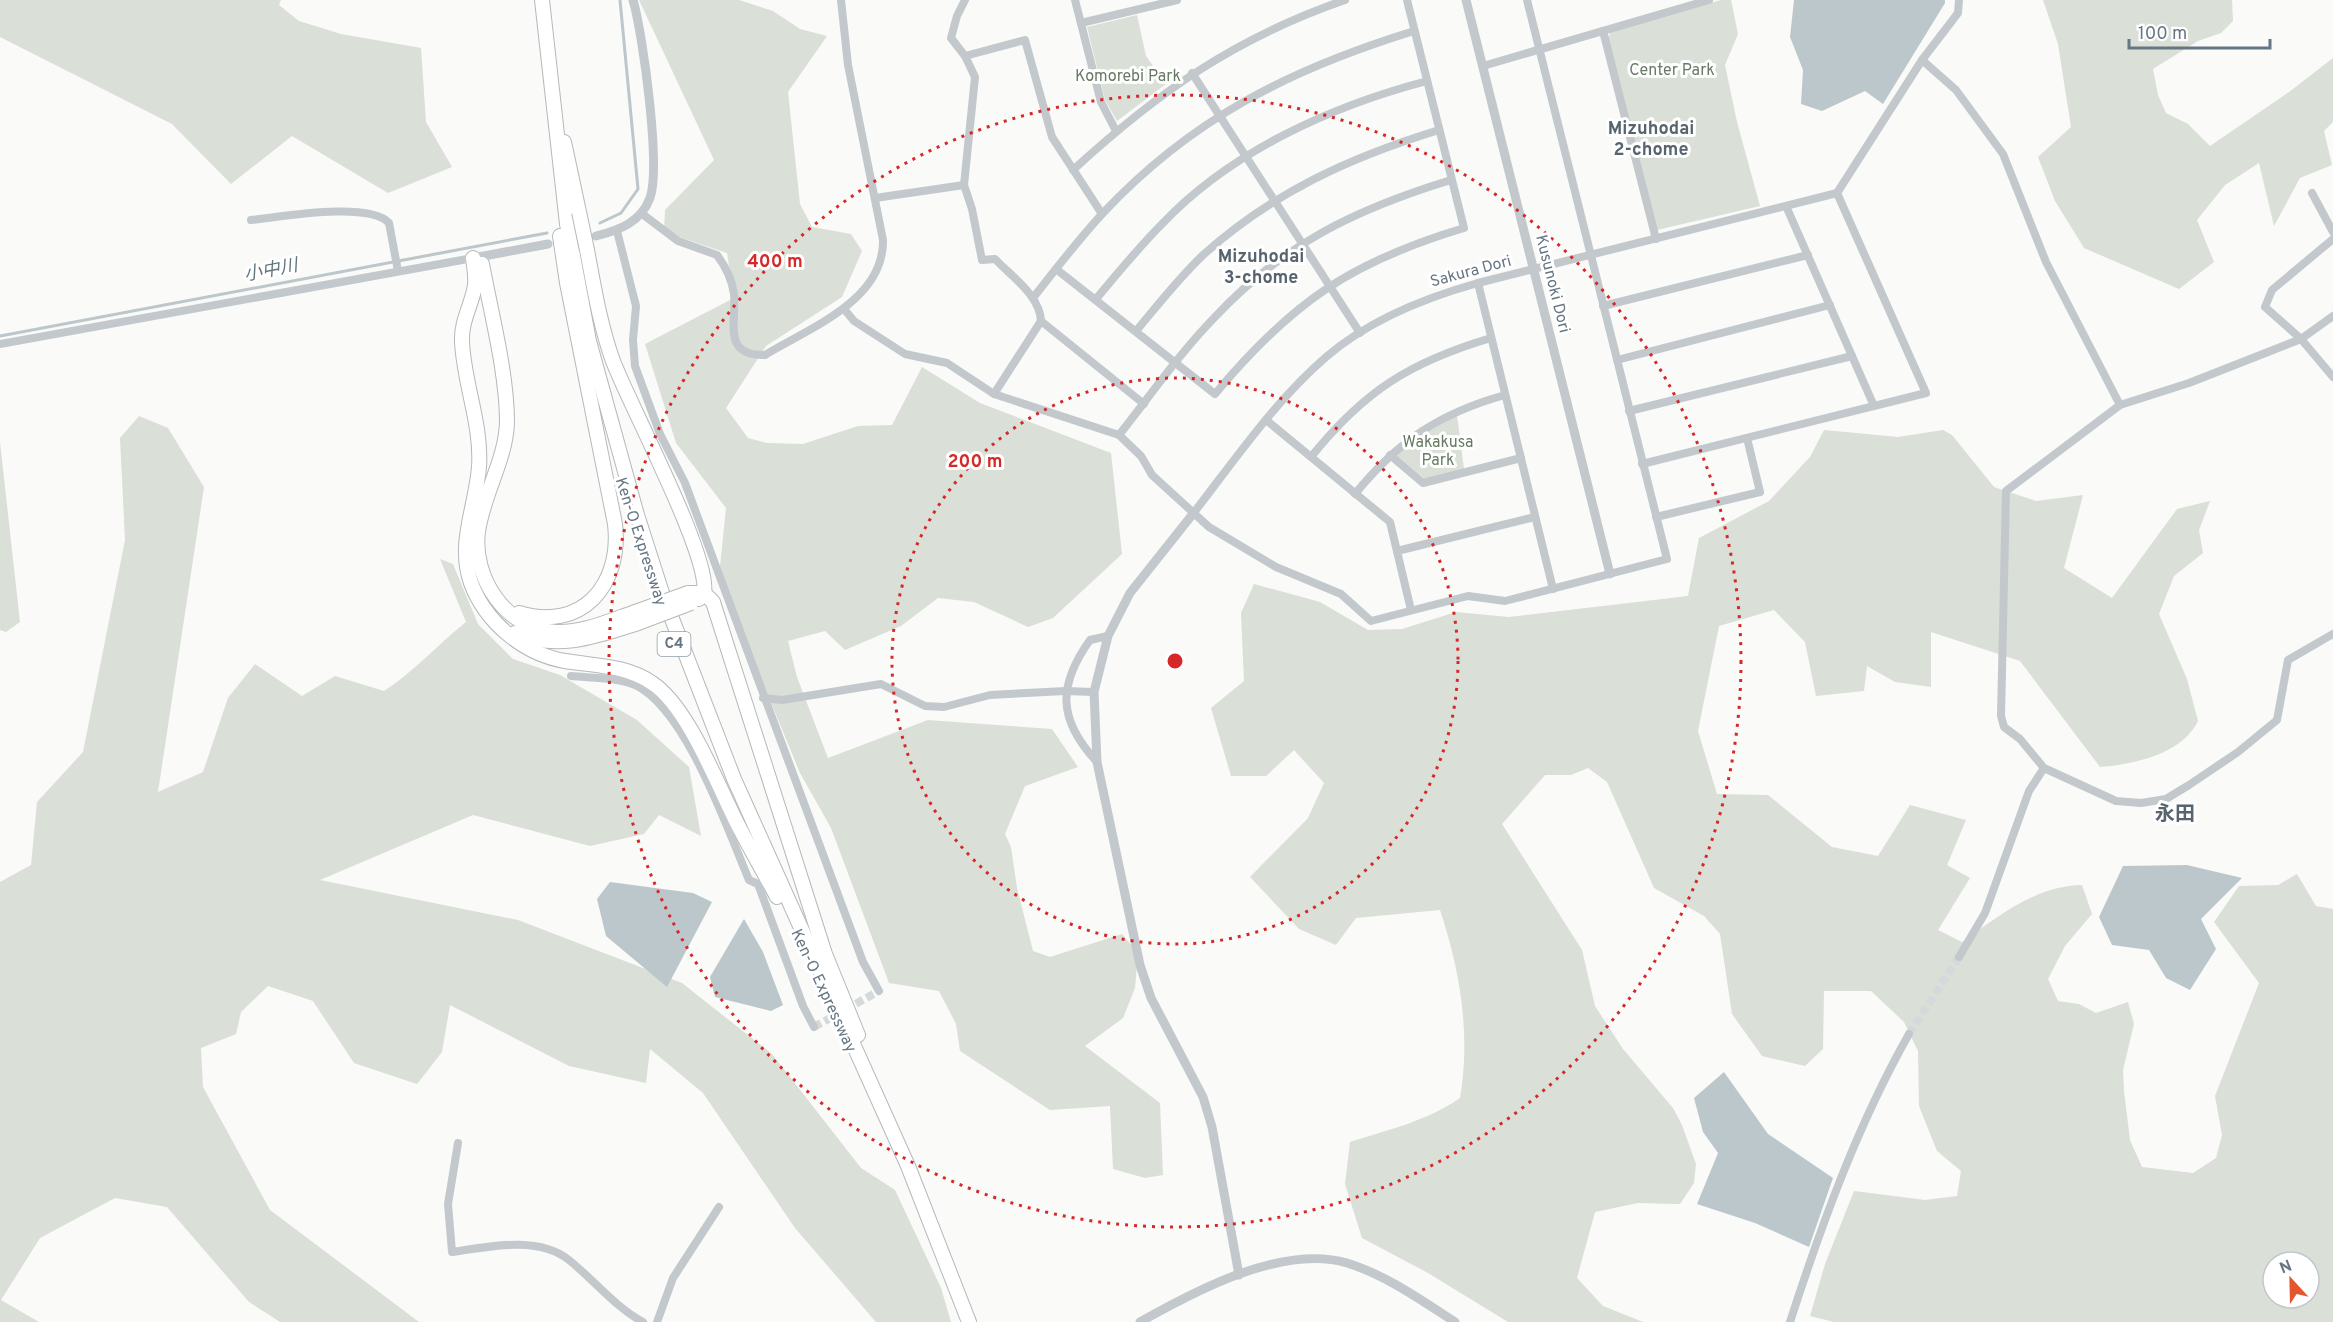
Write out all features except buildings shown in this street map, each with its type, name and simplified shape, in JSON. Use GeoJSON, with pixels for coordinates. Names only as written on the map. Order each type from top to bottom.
{"type":"FeatureCollection","features":[{"type":"Feature","properties":{"kind":"highway","name":"Ken-O Expressway"},"geometry":{"type":"LineString","coordinates":[[534,0],[559,225],[607,433],[641,550],[698,706],[792,925],[941,1249]]}},
{"type":"Feature","properties":{"kind":"highway","name":"Ken-O Expressway"},"geometry":{"type":"LineString","coordinates":[[542,0],[567,224],[590,341],[637,515],[662,593],[734,779],[908,1166],[969,1322]]}},
{"type":"Feature","properties":{"kind":"highway"},"geometry":{"type":"LineString","coordinates":[[551,87],[601,322],[613,360],[683,517],[704,577],[704,593],[713,602],[716,610],[825,954],[888,1108],[908,1166]]}},
{"type":"Feature","properties":{"kind":"highway"},"geometry":{"type":"LineString","coordinates":[[506,607],[543,618],[570,613],[582,607],[603,589],[617,554],[615,524],[567,283],[559,225]]}},
{"type":"Feature","properties":{"kind":"highway"},"geometry":{"type":"LineString","coordinates":[[476,257],[504,389],[507,424],[500,459],[478,530],[478,559],[488,587],[506,607],[528,624],[554,632],[581,630],[637,618]]}},
{"type":"Feature","properties":{"kind":"highway"},"geometry":{"type":"LineString","coordinates":[[476,257],[475,286],[464,319],[462,345],[478,432],[479,466],[465,550],[466,567],[478,598],[497,624],[536,653],[563,660],[620,668],[653,683],[667,696],[690,730],[792,925]]}},
{"type":"Feature","properties":{"kind":"highway"},"geometry":{"type":"LineString","coordinates":[[497,624],[524,637],[562,642],[591,638],[704,593]]}},
{"type":"Feature","properties":{"kind":"street"},"geometry":{"type":"LineString","coordinates":[[596,236],[617,231],[641,213],[650,199],[654,164],[633,0]]}},
{"type":"Feature","properties":{"kind":"street"},"geometry":{"type":"LineString","coordinates":[[641,213],[678,241],[717,255],[732,281],[734,339],[740,348],[754,356],[765,355],[844,309],[870,280],[883,258],[884,240],[848,65],[841,0]]}},
{"type":"Feature","properties":{"kind":"street"},"geometry":{"type":"LineString","coordinates":[[965,0],[957,16],[951,38],[965,56],[975,77],[964,185],[982,260],[995,259],[1032,298],[1041,313],[1041,321],[994,394]]}},
{"type":"Feature","properties":{"kind":"street"},"geometry":{"type":"LineString","coordinates":[[1075,0],[1101,102],[1116,131]]}},
{"type":"Feature","properties":{"kind":"street"},"geometry":{"type":"LineString","coordinates":[[1081,23],[1177,0]]}},
{"type":"Feature","properties":{"kind":"street"},"geometry":{"type":"LineString","coordinates":[[1073,170],[1116,131],[1192,73],[1280,25],[1345,0]]}},
{"type":"Feature","properties":{"kind":"street"},"geometry":{"type":"LineString","coordinates":[[1056,269],[1215,394],[1250,352],[1292,313],[1329,285],[1368,263],[1410,244],[1464,228],[1407,0]]}},
{"type":"Feature","properties":{"kind":"street","name":"Kusunoki Dori"},"geometry":{"type":"LineString","coordinates":[[1466,0],[1610,574]]}},
{"type":"Feature","properties":{"kind":"street"},"geometry":{"type":"LineString","coordinates":[[844,309],[854,321],[905,354],[947,363],[994,394],[1119,435],[1141,456],[1152,475],[1192,515],[1276,567],[1341,594],[1371,621],[1468,596],[1504,601],[1667,559],[1528,0]]}},
{"type":"Feature","properties":{"kind":"street"},"geometry":{"type":"LineString","coordinates":[[1483,66],[1709,0]]}},
{"type":"Feature","properties":{"kind":"street"},"geometry":{"type":"LineString","coordinates":[[1642,464],[1926,393],[1837,193],[1922,60],[1958,13],[1959,0]]}},
{"type":"Feature","properties":{"kind":"street"},"geometry":{"type":"LineString","coordinates":[[1032,298],[1102,214],[1162,158],[1220,115],[1288,76],[1357,49],[1414,31]]}},
{"type":"Feature","properties":{"kind":"street"},"geometry":{"type":"LineString","coordinates":[[1603,31],[1656,239]]}},
{"type":"Feature","properties":{"kind":"street"},"geometry":{"type":"LineString","coordinates":[[965,56],[1025,40],[1046,122],[1073,170],[1102,214]]}},
{"type":"Feature","properties":{"kind":"street"},"geometry":{"type":"LineString","coordinates":[[1922,60],[1956,90],[2003,154],[2046,262],[2120,405]]}},
{"type":"Feature","properties":{"kind":"street"},"geometry":{"type":"LineString","coordinates":[[1192,73],[1360,333]]}},
{"type":"Feature","properties":{"kind":"street"},"geometry":{"type":"LineString","coordinates":[[1096,299],[1162,223],[1191,197],[1247,157],[1357,102],[1427,81]]}},
{"type":"Feature","properties":{"kind":"street"},"geometry":{"type":"LineString","coordinates":[[1136,331],[1202,256],[1274,200],[1307,181],[1364,155],[1439,130]]}},
{"type":"Feature","properties":{"kind":"street"},"geometry":{"type":"LineString","coordinates":[[1119,435],[1213,318],[1248,284],[1302,243],[1337,223],[1392,198],[1451,180]]}},
{"type":"Feature","properties":{"kind":"street"},"geometry":{"type":"LineString","coordinates":[[874,198],[964,185]]}},
{"type":"Feature","properties":{"kind":"street","name":"Sakura Dori"},"geometry":{"type":"LineString","coordinates":[[1192,515],[1298,383],[1328,355],[1397,312],[1436,294],[1837,193]]}},
{"type":"Feature","properties":{"kind":"street"},"geometry":{"type":"LineString","coordinates":[[2312,193],[2333,232]]}},
{"type":"Feature","properties":{"kind":"street"},"geometry":{"type":"LineString","coordinates":[[1786,206],[1874,406]]}},
{"type":"Feature","properties":{"kind":"street"},"geometry":{"type":"LineString","coordinates":[[251,220],[358,211],[381,217],[389,223],[398,269]]}},
{"type":"Feature","properties":{"kind":"street"},"geometry":{"type":"LineString","coordinates":[[617,231],[636,306],[633,340],[635,366],[660,434],[685,483],[862,962],[879,992]]}},
{"type":"Feature","properties":{"kind":"street"},"geometry":{"type":"LineString","coordinates":[[2333,239],[2272,290],[2265,307],[2269,313],[2301,339],[2333,377]]}},
{"type":"Feature","properties":{"kind":"street"},"geometry":{"type":"LineString","coordinates":[[0,344],[398,269],[548,244]]}},
{"type":"Feature","properties":{"kind":"street"},"geometry":{"type":"LineString","coordinates":[[1603,306],[1808,255]]}},
{"type":"Feature","properties":{"kind":"street"},"geometry":{"type":"LineString","coordinates":[[1478,283],[1553,589]]}},
{"type":"Feature","properties":{"kind":"street"},"geometry":{"type":"LineString","coordinates":[[1617,360],[1830,305]]}},
{"type":"Feature","properties":{"kind":"street"},"geometry":{"type":"LineString","coordinates":[[2333,316],[2301,339],[2189,383],[2120,405],[2006,491],[2001,716],[2004,726],[2019,739],[2044,768],[2116,801],[2141,803],[2166,799],[2238,752],[2277,720],[2288,660],[2333,634]]}},
{"type":"Feature","properties":{"kind":"street"},"geometry":{"type":"LineString","coordinates":[[1041,321],[1144,404]]}},
{"type":"Feature","properties":{"kind":"street"},"geometry":{"type":"LineString","coordinates":[[1311,457],[1357,405],[1386,384],[1431,359],[1491,338]]}},
{"type":"Feature","properties":{"kind":"street"},"geometry":{"type":"LineString","coordinates":[[1629,411],[1852,356]]}},
{"type":"Feature","properties":{"kind":"street"},"geometry":{"type":"LineString","coordinates":[[1355,494],[1390,455],[1409,438],[1434,422],[1463,408],[1505,395]]}},
{"type":"Feature","properties":{"kind":"street"},"geometry":{"type":"LineString","coordinates":[[1266,420],[1390,522],[1411,610]]}},
{"type":"Feature","properties":{"kind":"street"},"geometry":{"type":"LineString","coordinates":[[1656,517],[1760,492],[1747,438]]}},
{"type":"Feature","properties":{"kind":"street"},"geometry":{"type":"LineString","coordinates":[[1390,455],[1423,483],[1521,458]]}},
{"type":"Feature","properties":{"kind":"street"},"geometry":{"type":"LineString","coordinates":[[1192,515],[1130,593],[1108,636],[1094,692],[1097,762],[1140,965],[1151,998],[1203,1097],[1212,1127],[1239,1275]]}},
{"type":"Feature","properties":{"kind":"street"},"geometry":{"type":"LineString","coordinates":[[1397,551],[1535,517]]}},
{"type":"Feature","properties":{"kind":"street"},"geometry":{"type":"LineString","coordinates":[[1097,762],[1080,745],[1066,707],[1065,691],[1090,640],[1108,636]]}},
{"type":"Feature","properties":{"kind":"street"},"geometry":{"type":"LineString","coordinates":[[571,676],[634,685],[655,699],[677,726],[721,812],[749,880],[758,884],[802,1006],[814,1027]]}},
{"type":"Feature","properties":{"kind":"street"},"geometry":{"type":"LineString","coordinates":[[763,698],[782,700],[881,684],[925,706],[944,707],[990,695],[1065,691],[1094,692]]}},
{"type":"Feature","properties":{"kind":"street"},"geometry":{"type":"LineString","coordinates":[[1959,957],[1985,913],[2029,791],[2044,768]]}},
{"type":"Feature","properties":{"kind":"street"},"geometry":{"type":"LineString","coordinates":[[1790,1322],[1817,1238],[1891,1067],[1909,1034]]}},
{"type":"Feature","properties":{"kind":"street"},"geometry":{"type":"LineString","coordinates":[[458,1143],[447,1204],[452,1252],[522,1245],[554,1251],[567,1258],[608,1296],[644,1322]]}},
{"type":"Feature","properties":{"kind":"street"},"geometry":{"type":"LineString","coordinates":[[657,1322],[673,1278],[719,1207]]}},
{"type":"Feature","properties":{"kind":"street"},"geometry":{"type":"LineString","coordinates":[[1140,1322],[1175,1302],[1239,1275],[1290,1261],[1319,1259],[1345,1263],[1382,1278],[1455,1322]]}},
{"type":"Feature","properties":{"kind":"green space"},"geometry":{"type":"Polygon","coordinates":[[[0,0],[281,0],[279,5],[299,21],[341,34],[421,48],[426,122],[452,167],[388,193],[292,136],[231,184],[172,124],[0,37],[0,0]]]}},
{"type":"Feature","properties":{"kind":"green space"},"geometry":{"type":"Polygon","coordinates":[[[639,0],[739,0],[773,11],[800,29],[827,36],[788,92],[800,204],[812,227],[851,234],[862,251],[842,297],[766,346],[726,408],[748,438],[767,443],[803,444],[858,426],[892,425],[922,367],[980,403],[1111,453],[1122,554],[1053,618],[1028,627],[974,602],[938,598],[901,626],[845,650],[825,631],[788,641],[797,677],[828,758],[928,720],[1052,729],[1078,767],[1025,786],[1005,834],[1011,847],[1017,888],[1033,951],[1050,957],[1122,934],[1138,953],[1135,988],[1123,1018],[1085,1046],[1160,1103],[1163,1175],[1145,1178],[1113,1169],[1110,1106],[1050,1110],[960,1051],[956,1024],[939,991],[889,983],[831,828],[800,773],[719,576],[726,508],[676,443],[645,344],[734,298],[727,253],[664,232],[665,210],[714,160],[639,0]]]}},
{"type":"Feature","properties":{"kind":"green space","name":"Center Park"},"geometry":{"type":"Polygon","coordinates":[[[1721,0],[1731,0],[1738,34],[1725,65],[1737,122],[1760,206],[1657,230],[1608,37],[1611,32],[1721,0]]]}},
{"type":"Feature","properties":{"kind":"green space"},"geometry":{"type":"Polygon","coordinates":[[[2043,0],[2232,0],[2233,21],[2221,33],[2198,41],[2153,69],[2158,95],[2166,113],[2188,124],[2210,146],[2289,92],[2333,58],[2333,122],[2324,131],[2332,165],[2300,178],[2274,226],[2259,163],[2225,185],[2197,220],[2214,262],[2179,289],[2084,248],[2055,201],[2038,157],[2071,127],[2058,44],[2043,0]]]}},
{"type":"Feature","properties":{"kind":"green space","name":"Komorebi Park"},"geometry":{"type":"Polygon","coordinates":[[[1137,15],[1146,56],[1166,84],[1117,121],[1105,100],[1087,27],[1137,15]]]}},
{"type":"Feature","properties":{"kind":"green space","name":"Wakakusa Park"},"geometry":{"type":"Polygon","coordinates":[[[1457,415],[1464,469],[1425,479],[1396,455],[1411,442],[1457,415]]]}},
{"type":"Feature","properties":{"kind":"green space"},"geometry":{"type":"Polygon","coordinates":[[[139,416],[168,428],[204,487],[158,792],[203,772],[228,698],[255,664],[302,696],[335,676],[384,691],[416,667],[466,622],[440,559],[453,564],[478,624],[513,659],[560,675],[637,720],[689,767],[701,836],[659,815],[644,834],[590,846],[473,815],[320,880],[518,920],[682,983],[772,1054],[861,1168],[895,1190],[941,1288],[951,1322],[876,1322],[795,1228],[703,1093],[650,1049],[646,1083],[569,1066],[450,1005],[442,1052],[417,1084],[354,1063],[313,1001],[268,986],[241,1012],[236,1034],[201,1048],[203,1087],[270,1210],[419,1322],[280,1322],[249,1302],[167,1207],[115,1198],[40,1238],[1,1300],[39,1322],[0,1322],[0,882],[31,865],[37,802],[83,752],[125,540],[120,438],[139,416]]]}},
{"type":"Feature","properties":{"kind":"green space"},"geometry":{"type":"Polygon","coordinates":[[[1824,430],[1898,437],[1943,430],[1952,435],[1994,487],[2036,501],[2083,495],[2064,568],[2112,598],[2177,509],[2210,501],[2199,530],[2203,553],[2174,576],[2159,614],[2187,679],[2198,721],[2181,742],[2156,755],[2128,763],[2100,767],[2020,661],[1931,632],[1931,687],[1895,682],[1867,666],[1864,691],[1816,696],[1805,642],[1774,610],[1719,626],[1698,731],[1717,794],[1768,795],[1832,847],[1878,856],[1910,805],[1966,820],[1947,865],[1970,878],[1938,930],[1962,942],[2018,904],[2049,891],[2082,885],[2092,914],[2065,946],[2048,979],[2058,1001],[2079,1004],[2096,1013],[2128,1002],[2134,1024],[2123,1070],[2124,1091],[2130,1140],[2142,1167],[2193,1173],[2216,1158],[2222,1135],[2215,1096],[2259,983],[2214,922],[2239,886],[2278,885],[2297,874],[2316,906],[2333,909],[2333,1322],[1834,1322],[1810,1316],[1825,1264],[1854,1191],[1925,1200],[1957,1196],[1961,1171],[1937,1151],[1919,1106],[1918,1051],[1904,1022],[1871,991],[1824,991],[1823,1049],[1805,1066],[1762,1056],[1732,1014],[1720,934],[1704,916],[1654,888],[1607,782],[1588,768],[1571,775],[1545,775],[1502,824],[1582,950],[1595,1006],[1623,1049],[1673,1108],[1682,1125],[1696,1164],[1694,1183],[1680,1204],[1638,1203],[1595,1212],[1577,1278],[1603,1306],[1643,1322],[1508,1322],[1428,1273],[1362,1238],[1345,1184],[1350,1142],[1421,1119],[1460,1098],[1464,1050],[1462,1002],[1453,956],[1440,910],[1356,918],[1336,945],[1299,929],[1250,877],[1308,818],[1324,783],[1294,750],[1266,776],[1231,776],[1211,708],[1244,681],[1241,613],[1254,584],[1320,602],[1368,630],[1402,629],[1456,612],[1509,617],[1688,596],[1699,538],[1769,501],[1810,457],[1824,430]]]}},
{"type":"Feature","properties":{"kind":"green space"},"geometry":{"type":"Polygon","coordinates":[[[0,442],[20,622],[6,632],[0,630],[0,442]]]}},
{"type":"Feature","properties":{"kind":"shaded area"},"geometry":{"type":"Polygon","coordinates":[[[1794,0],[1945,0],[1945,3],[1883,104],[1865,91],[1822,111],[1801,104],[1803,70],[1790,37],[1794,0]]]}},
{"type":"Feature","properties":{"kind":"shaded area"},"geometry":{"type":"Polygon","coordinates":[[[2187,865],[2242,878],[2201,919],[2216,949],[2190,990],[2166,978],[2149,950],[2112,945],[2099,917],[2123,866],[2187,865]]]}},
{"type":"Feature","properties":{"kind":"shaded area"},"geometry":{"type":"Polygon","coordinates":[[[610,882],[693,893],[712,902],[667,987],[606,936],[597,899],[610,882]]]}},
{"type":"Feature","properties":{"kind":"shaded area"},"geometry":{"type":"Polygon","coordinates":[[[744,919],[763,952],[783,1005],[771,1011],[715,997],[710,977],[744,919]]]}},
{"type":"Feature","properties":{"kind":"shaded area"},"geometry":{"type":"Polygon","coordinates":[[[1724,1072],[1768,1134],[1833,1178],[1809,1247],[1755,1223],[1697,1204],[1718,1153],[1703,1132],[1694,1098],[1724,1072]]]}},
{"type":"Feature","properties":{"kind":"waterway","name":"小中川"},"geometry":{"type":"LineString","coordinates":[[600,223],[621,213],[638,189],[620,0]]}},
{"type":"Feature","properties":{"kind":"waterway","name":"小中川"},"geometry":{"type":"LineString","coordinates":[[0,336],[547,233]]}},
{"type":"Feature","properties":{"kind":"tunnel"},"geometry":{"type":"LineString","coordinates":[[1909,1034],[1959,957]]}},
{"type":"Feature","properties":{"kind":"tunnel"},"geometry":{"type":"LineString","coordinates":[[814,1027],[879,991]]}},
{"type":"Feature","properties":{"kind":"district","name":"Mizuhodai 2-chome"},"geometry":{"type":"Point","coordinates":[1651,139]}},
{"type":"Feature","properties":{"kind":"district","name":"Mizuhodai 3-chome"},"geometry":{"type":"Point","coordinates":[1261,267]}},
{"type":"Feature","properties":{"kind":"district","name":"永田"},"geometry":{"type":"Point","coordinates":[2175,815]}}]}
